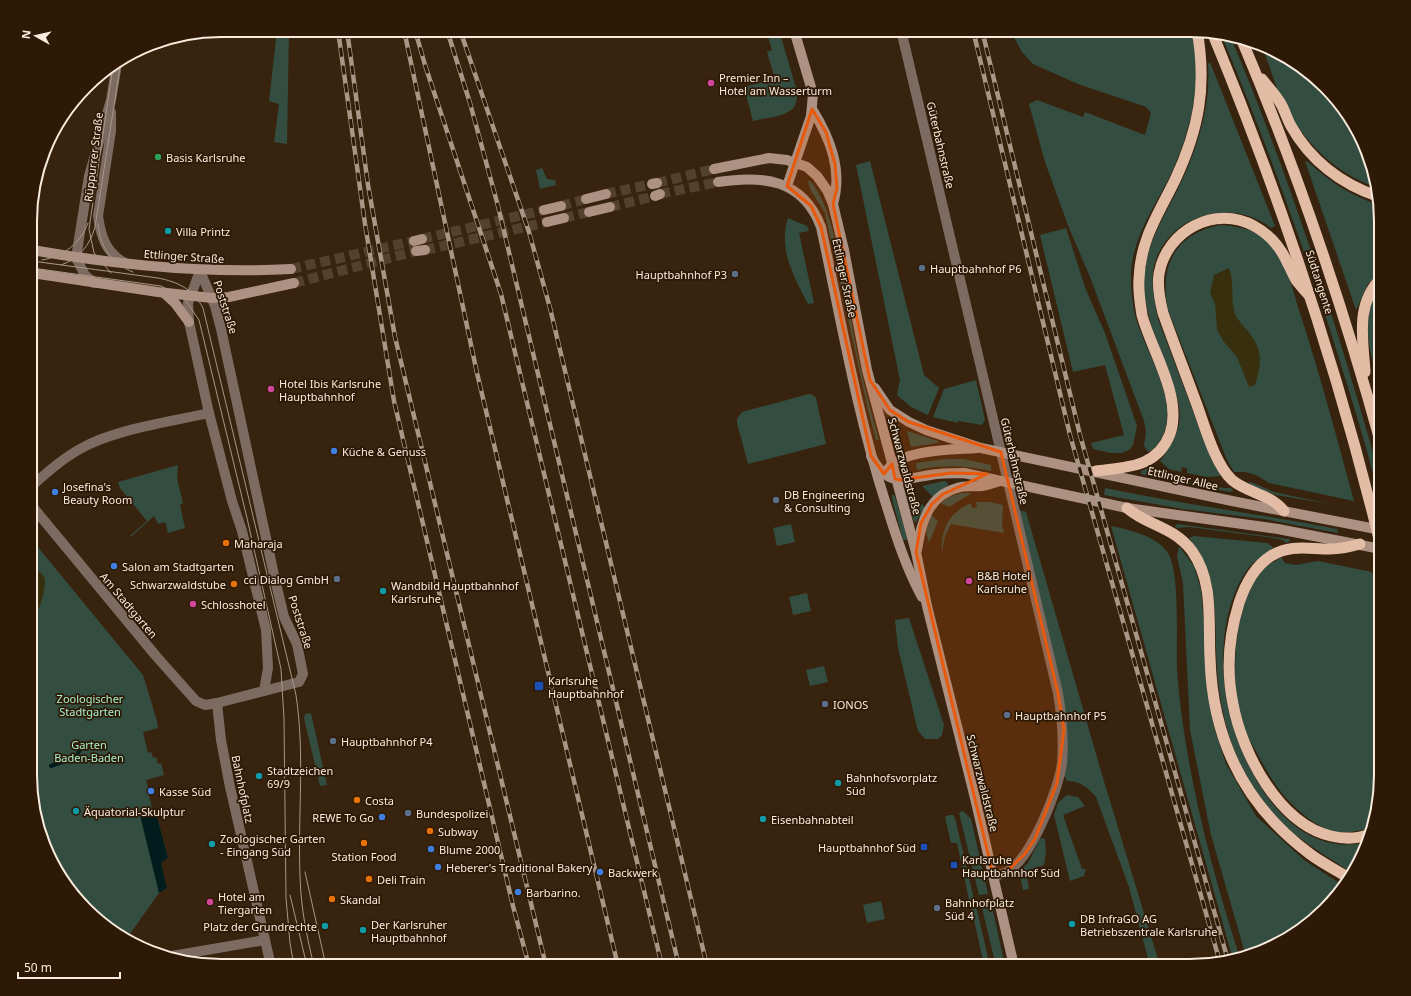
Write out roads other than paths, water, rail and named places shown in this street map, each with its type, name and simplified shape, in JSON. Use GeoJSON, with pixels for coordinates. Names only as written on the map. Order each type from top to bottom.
{"type":"FeatureCollection","features":[{"type":"Feature","properties":{"kind":"highway"},"geometry":{"type":"LineString","coordinates":[[1096,471],[1129,468],[1148,460],[1156,454],[1164,444],[1172,424],[1172,402],[1143,316],[1139,298],[1139,279],[1141,258],[1149,233],[1188,149],[1198,119],[1202,92],[1202,69],[1198,37]]}},
{"type":"Feature","properties":{"kind":"highway","name":"Südtangente"},"geometry":{"type":"LineString","coordinates":[[1215,39],[1273,186],[1312,299],[1356,446],[1374,519]]}},
{"type":"Feature","properties":{"kind":"highway","name":"Südtangente"},"geometry":{"type":"LineString","coordinates":[[1244,45],[1320,245],[1374,419]]}},
{"type":"Feature","properties":{"kind":"highway"},"geometry":{"type":"LineString","coordinates":[[1253,67],[1280,103],[1291,126],[1306,148],[1341,180],[1371,194]]}},
{"type":"Feature","properties":{"kind":"highway"},"geometry":{"type":"LineString","coordinates":[[1284,511],[1271,499],[1247,489],[1232,479],[1223,467],[1212,446],[1163,313],[1159,297],[1159,273],[1167,250],[1178,237],[1189,228],[1215,218],[1238,220],[1253,225],[1269,236],[1280,249],[1296,280],[1312,299]]}},
{"type":"Feature","properties":{"kind":"highway"},"geometry":{"type":"LineString","coordinates":[[1366,390],[1362,325],[1363,310],[1368,296],[1374,288]]}},
{"type":"Feature","properties":{"kind":"highway"},"geometry":{"type":"LineString","coordinates":[[1127,508],[1136,516],[1164,528],[1177,537],[1191,550],[1199,563],[1208,595],[1212,693],[1219,725],[1228,752],[1241,780],[1259,806],[1282,831],[1311,854],[1344,875]]}},
{"type":"Feature","properties":{"kind":"highway"},"geometry":{"type":"LineString","coordinates":[[1360,544],[1341,544],[1284,549],[1268,558],[1257,568],[1243,593],[1235,615],[1230,641],[1229,674],[1233,705],[1244,743],[1260,775],[1278,800],[1300,822],[1320,834],[1342,839],[1363,836]]}},
{"type":"Feature","properties":{"kind":"main road"},"geometry":{"type":"LineString","coordinates":[[788,186],[812,109],[813,94],[796,37]]}},
{"type":"Feature","properties":{"kind":"main road"},"geometry":{"type":"LineString","coordinates":[[812,109],[826,132],[835,164],[837,188],[833,204]]}},
{"type":"Feature","properties":{"kind":"main road","name":"Ettlinger Straße"},"geometry":{"type":"LineString","coordinates":[[714,170],[769,158],[796,163],[807,167],[817,176],[827,190],[833,204],[844,250],[870,380]]}},
{"type":"Feature","properties":{"kind":"main road","name":"Ettlinger Straße"},"geometry":{"type":"LineString","coordinates":[[718,182],[756,180],[788,186],[799,193],[811,206],[821,227],[872,456]]}},
{"type":"Feature","properties":{"kind":"main road"},"geometry":{"type":"LineString","coordinates":[[586,199],[606,194]]}},
{"type":"Feature","properties":{"kind":"main road"},"geometry":{"type":"LineString","coordinates":[[544,210],[562,206]]}},
{"type":"Feature","properties":{"kind":"main road"},"geometry":{"type":"LineString","coordinates":[[589,212],[610,207]]}},
{"type":"Feature","properties":{"kind":"main road"},"geometry":{"type":"LineString","coordinates":[[547,222],[564,218]]}},
{"type":"Feature","properties":{"kind":"main road","name":"Ettlinger Straße"},"geometry":{"type":"LineString","coordinates":[[37,251],[76,258],[200,270],[233,272],[291,269]]}},
{"type":"Feature","properties":{"kind":"main road"},"geometry":{"type":"LineString","coordinates":[[37,274],[164,293],[212,298],[229,297],[294,283]]}},
{"type":"Feature","properties":{"kind":"main road"},"geometry":{"type":"LineString","coordinates":[[164,293],[175,303],[189,322]]}},
{"type":"Feature","properties":{"kind":"main road"},"geometry":{"type":"LineString","coordinates":[[870,380],[890,410],[926,430],[985,449]]}},
{"type":"Feature","properties":{"kind":"main road","name":"Schwarzwaldstraße"},"geometry":{"type":"LineString","coordinates":[[870,380],[895,479],[916,552],[927,606],[1012,959]]}},
{"type":"Feature","properties":{"kind":"main road"},"geometry":{"type":"LineString","coordinates":[[882,491],[884,474],[892,464],[900,459],[924,453],[985,449]]}},
{"type":"Feature","properties":{"kind":"main road","name":"Ettlinger Allee"},"geometry":{"type":"LineString","coordinates":[[985,449],[1374,528]]}},
{"type":"Feature","properties":{"kind":"main road"},"geometry":{"type":"LineString","coordinates":[[872,456],[884,474],[895,479],[905,481],[929,475],[951,473],[971,474],[997,482],[1127,508],[1278,529],[1341,544]]}},
{"type":"Feature","properties":{"kind":"main road","name":"Schwarzwaldstraße"},"geometry":{"type":"LineString","coordinates":[[872,456],[910,576],[927,606]]}},
{"type":"Feature","properties":{"kind":"main road"},"geometry":{"type":"LineString","coordinates":[[916,552],[922,523],[932,504],[943,494],[957,488],[983,486],[997,482]]}},
{"type":"Feature","properties":{"kind":"main road"},"geometry":{"type":"LineString","coordinates":[[1360,544],[1374,547]]}},
{"type":"Feature","properties":{"kind":"street","name":"Güterbahnstraße"},"geometry":{"type":"LineString","coordinates":[[903,37],[1058,693],[1064,730],[1062,765],[1035,839],[1014,866],[1006,873],[993,876]]}},
{"type":"Feature","properties":{"kind":"street","name":"Rüppurrer Straße"},"geometry":{"type":"LineString","coordinates":[[76,258],[88,176],[111,100],[116,70]]}},
{"type":"Feature","properties":{"kind":"street","name":"Rüppurrer Straße"},"geometry":{"type":"LineString","coordinates":[[111,100],[111,130],[98,216],[100,230],[106,245],[115,257],[125,263]]}},
{"type":"Feature","properties":{"kind":"street"},"geometry":{"type":"LineString","coordinates":[[76,258],[85,275],[94,283]]}},
{"type":"Feature","properties":{"kind":"street","name":"Poststraße"},"geometry":{"type":"LineString","coordinates":[[200,270],[212,298],[222,328],[274,575],[284,617],[297,644],[303,674],[299,682],[264,691],[268,668],[266,630],[242,531],[232,501],[209,413],[189,322],[188,303],[200,270]]}},
{"type":"Feature","properties":{"kind":"street"},"geometry":{"type":"LineString","coordinates":[[37,482],[69,456],[95,442],[115,435],[209,413]]}},
{"type":"Feature","properties":{"kind":"street","name":"Am Stadtgarten"},"geometry":{"type":"LineString","coordinates":[[37,512],[172,676],[196,701],[205,705],[217,703]]}},
{"type":"Feature","properties":{"kind":"street"},"geometry":{"type":"LineString","coordinates":[[217,703],[264,691]]}},
{"type":"Feature","properties":{"kind":"street","name":"Bahnhofplatz"},"geometry":{"type":"LineString","coordinates":[[217,703],[221,740],[230,787],[269,959]]}},
{"type":"Feature","properties":{"kind":"street"},"geometry":{"type":"LineString","coordinates":[[181,954],[265,940]]}},
{"type":"Feature","properties":{"kind":"water"},"geometry":{"type":"Polygon","coordinates":[[[143,812],[156,813],[168,858],[161,863],[167,888],[159,893],[140,815],[143,812]]]}},
{"type":"Feature","properties":{"kind":"waterway"},"geometry":{"type":"LineString","coordinates":[[51,766],[76,757],[83,744]]}},
{"type":"Feature","properties":{"kind":"tunnel"},"geometry":{"type":"LineString","coordinates":[[657,183],[714,169]]}},
{"type":"Feature","properties":{"kind":"tunnel"},"geometry":{"type":"LineString","coordinates":[[660,194],[718,182]]}},
{"type":"Feature","properties":{"kind":"tunnel"},"geometry":{"type":"LineString","coordinates":[[606,194],[652,184]]}},
{"type":"Feature","properties":{"kind":"tunnel"},"geometry":{"type":"LineString","coordinates":[[610,207],[655,196]]}},
{"type":"Feature","properties":{"kind":"tunnel"},"geometry":{"type":"LineString","coordinates":[[561,206],[586,199]]}},
{"type":"Feature","properties":{"kind":"tunnel"},"geometry":{"type":"LineString","coordinates":[[422,239],[544,210]]}},
{"type":"Feature","properties":{"kind":"tunnel"},"geometry":{"type":"LineString","coordinates":[[564,218],[589,212]]}},
{"type":"Feature","properties":{"kind":"tunnel"},"geometry":{"type":"LineString","coordinates":[[425,250],[547,222]]}},
{"type":"Feature","properties":{"kind":"tunnel"},"geometry":{"type":"LineString","coordinates":[[291,269],[414,241]]}},
{"type":"Feature","properties":{"kind":"tunnel"},"geometry":{"type":"LineString","coordinates":[[294,283],[416,251]]}},
{"type":"Feature","properties":{"kind":"tram line"},"geometry":{"type":"LineString","coordinates":[[61,265],[78,255],[87,245],[93,234],[120,67]]}},
{"type":"Feature","properties":{"kind":"tram line"},"geometry":{"type":"LineString","coordinates":[[111,273],[94,253],[89,229],[112,73]]}},
{"type":"Feature","properties":{"kind":"tram line"},"geometry":{"type":"LineString","coordinates":[[42,260],[50,258],[70,248],[81,237],[88,223]]}},
{"type":"Feature","properties":{"kind":"tram line"},"geometry":{"type":"LineString","coordinates":[[98,224],[101,240],[108,254],[119,264],[133,272]]}},
{"type":"Feature","properties":{"kind":"tram line"},"geometry":{"type":"LineString","coordinates":[[37,262],[158,278],[184,287],[195,296],[203,308],[296,695],[299,720],[301,770],[301,894],[306,930],[312,959]]}},
{"type":"Feature","properties":{"kind":"tram line"},"geometry":{"type":"LineString","coordinates":[[37,269],[161,286],[184,298],[199,320],[247,518],[281,669],[284,719],[286,898],[293,959]]}},
{"type":"Feature","properties":{"kind":"tram line"},"geometry":{"type":"LineString","coordinates":[[305,872],[324,959]]}},
{"type":"Feature","properties":{"kind":"tram line"},"geometry":{"type":"LineString","coordinates":[[290,895],[305,959]]}},
{"type":"Feature","properties":{"kind":"railway"},"geometry":{"type":"LineString","coordinates":[[339,37],[365,224],[394,401],[513,906],[527,959]]}},
{"type":"Feature","properties":{"kind":"railway"},"geometry":{"type":"LineString","coordinates":[[348,37],[368,185],[395,337],[544,959]]}},
{"type":"Feature","properties":{"kind":"railway"},"geometry":{"type":"LineString","coordinates":[[405,37],[477,373],[616,959]]}},
{"type":"Feature","properties":{"kind":"railway"},"geometry":{"type":"LineString","coordinates":[[417,37],[501,294],[660,959]]}},
{"type":"Feature","properties":{"kind":"railway"},"geometry":{"type":"LineString","coordinates":[[449,37],[470,103],[498,206],[677,959]]}},
{"type":"Feature","properties":{"kind":"railway"},"geometry":{"type":"LineString","coordinates":[[462,37],[529,232],[550,308],[705,959]]}},
{"type":"Feature","properties":{"kind":"railway"},"geometry":{"type":"LineString","coordinates":[[975,37],[1070,435],[1218,956]]}},
{"type":"Feature","properties":{"kind":"railway"},"geometry":{"type":"LineString","coordinates":[[984,37],[1080,435],[1226,955]]}},
{"type":"Feature","properties":{"kind":"place","name":"Premier Inn – Hotel am Wasserturm"},"geometry":{"type":"Point","coordinates":[711,83]}},
{"type":"Feature","properties":{"kind":"place","name":"Basis Karlsruhe"},"geometry":{"type":"Point","coordinates":[158,157]}},
{"type":"Feature","properties":{"kind":"place","name":"Villa Printz"},"geometry":{"type":"Point","coordinates":[168,231]}},
{"type":"Feature","properties":{"kind":"place","name":"Hauptbahnhof P6"},"geometry":{"type":"Point","coordinates":[922,268]}},
{"type":"Feature","properties":{"kind":"place","name":"Hauptbahnhof P3"},"geometry":{"type":"Point","coordinates":[735,274]}},
{"type":"Feature","properties":{"kind":"place","name":"Hotel Ibis Karlsruhe Hauptbahnhof"},"geometry":{"type":"Point","coordinates":[271,389]}},
{"type":"Feature","properties":{"kind":"place","name":"Küche & Genuss"},"geometry":{"type":"Point","coordinates":[334,451]}},
{"type":"Feature","properties":{"kind":"place","name":"Josefina's Beauty Room"},"geometry":{"type":"Point","coordinates":[55,492]}},
{"type":"Feature","properties":{"kind":"place","name":"DB Engineering & Consulting"},"geometry":{"type":"Point","coordinates":[776,500]}},
{"type":"Feature","properties":{"kind":"place","name":"Maharaja"},"geometry":{"type":"Point","coordinates":[226,543]}},
{"type":"Feature","properties":{"kind":"place","name":"Salon am Stadtgarten"},"geometry":{"type":"Point","coordinates":[114,566]}},
{"type":"Feature","properties":{"kind":"place","name":"cci Dialog GmbH"},"geometry":{"type":"Point","coordinates":[337,579]}},
{"type":"Feature","properties":{"kind":"place","name":"B&B Hotel Karlsruhe"},"geometry":{"type":"Point","coordinates":[969,581]}},
{"type":"Feature","properties":{"kind":"place","name":"Schwarzwaldstube"},"geometry":{"type":"Point","coordinates":[234,584]}},
{"type":"Feature","properties":{"kind":"place","name":"Wandbild Hauptbahnhof Karlsruhe"},"geometry":{"type":"Point","coordinates":[383,591]}},
{"type":"Feature","properties":{"kind":"place","name":"Schlosshotel"},"geometry":{"type":"Point","coordinates":[193,604]}},
{"type":"Feature","properties":{"kind":"place","name":"Karlsruhe Hauptbahnhof"},"geometry":{"type":"Point","coordinates":[539,686]}},
{"type":"Feature","properties":{"kind":"place","name":"IONOS"},"geometry":{"type":"Point","coordinates":[825,704]}},
{"type":"Feature","properties":{"kind":"place","name":"Hauptbahnhof P5"},"geometry":{"type":"Point","coordinates":[1007,715]}},
{"type":"Feature","properties":{"kind":"place","name":"Hauptbahnhof P4"},"geometry":{"type":"Point","coordinates":[333,741]}},
{"type":"Feature","properties":{"kind":"place","name":"Stadtzeichen 69/9"},"geometry":{"type":"Point","coordinates":[259,776]}},
{"type":"Feature","properties":{"kind":"place","name":"Bahnhofsvorplatz Süd"},"geometry":{"type":"Point","coordinates":[838,783]}},
{"type":"Feature","properties":{"kind":"place","name":"Kasse Süd"},"geometry":{"type":"Point","coordinates":[151,791]}},
{"type":"Feature","properties":{"kind":"place","name":"Costa"},"geometry":{"type":"Point","coordinates":[357,800]}},
{"type":"Feature","properties":{"kind":"place","name":"Äquatorial-Skulptur"},"geometry":{"type":"Point","coordinates":[76,811]}},
{"type":"Feature","properties":{"kind":"place","name":"Bundespolizei"},"geometry":{"type":"Point","coordinates":[408,813]}},
{"type":"Feature","properties":{"kind":"place","name":"REWE To Go"},"geometry":{"type":"Point","coordinates":[382,817]}},
{"type":"Feature","properties":{"kind":"place","name":"Eisenbahnabteil"},"geometry":{"type":"Point","coordinates":[763,819]}},
{"type":"Feature","properties":{"kind":"place","name":"Subway"},"geometry":{"type":"Point","coordinates":[430,831]}},
{"type":"Feature","properties":{"kind":"place","name":"Station Food"},"geometry":{"type":"Point","coordinates":[364,843]}},
{"type":"Feature","properties":{"kind":"place","name":"Zoologischer Garten - Eingang Süd"},"geometry":{"type":"Point","coordinates":[212,844]}},
{"type":"Feature","properties":{"kind":"place","name":"Hauptbahnhof Süd"},"geometry":{"type":"Point","coordinates":[924,847]}},
{"type":"Feature","properties":{"kind":"place","name":"Blume 2000"},"geometry":{"type":"Point","coordinates":[431,849]}},
{"type":"Feature","properties":{"kind":"place","name":"Karlsruhe Hauptbahnhof Süd"},"geometry":{"type":"Point","coordinates":[954,865]}},
{"type":"Feature","properties":{"kind":"place","name":"Heberer's Traditional Bakery"},"geometry":{"type":"Point","coordinates":[438,867]}},
{"type":"Feature","properties":{"kind":"place","name":"Backwerk"},"geometry":{"type":"Point","coordinates":[600,872]}},
{"type":"Feature","properties":{"kind":"place","name":"Deli Train"},"geometry":{"type":"Point","coordinates":[369,879]}},
{"type":"Feature","properties":{"kind":"place","name":"Barbarino."},"geometry":{"type":"Point","coordinates":[518,892]}},
{"type":"Feature","properties":{"kind":"place","name":"Skandal"},"geometry":{"type":"Point","coordinates":[332,899]}},
{"type":"Feature","properties":{"kind":"place","name":"Hotel am Tiergarten"},"geometry":{"type":"Point","coordinates":[210,902]}},
{"type":"Feature","properties":{"kind":"place","name":"Bahnhofplatz Süd 4"},"geometry":{"type":"Point","coordinates":[937,908]}},
{"type":"Feature","properties":{"kind":"place","name":"DB InfraGO AG Betriebszentrale Karlsruhe"},"geometry":{"type":"Point","coordinates":[1072,924]}},
{"type":"Feature","properties":{"kind":"place","name":"Platz der Grundrechte"},"geometry":{"type":"Point","coordinates":[325,926]}},
{"type":"Feature","properties":{"kind":"place","name":"Der Karlsruher Hauptbahnhof"},"geometry":{"type":"Point","coordinates":[363,930]}},
{"type":"Feature","properties":{"kind":"park label","name":"Zoologischer Stadtgarten"},"geometry":{"type":"Point","coordinates":[90,704]}},
{"type":"Feature","properties":{"kind":"park label","name":"Garten Baden-Baden"},"geometry":{"type":"Point","coordinates":[89,750]}}]}
